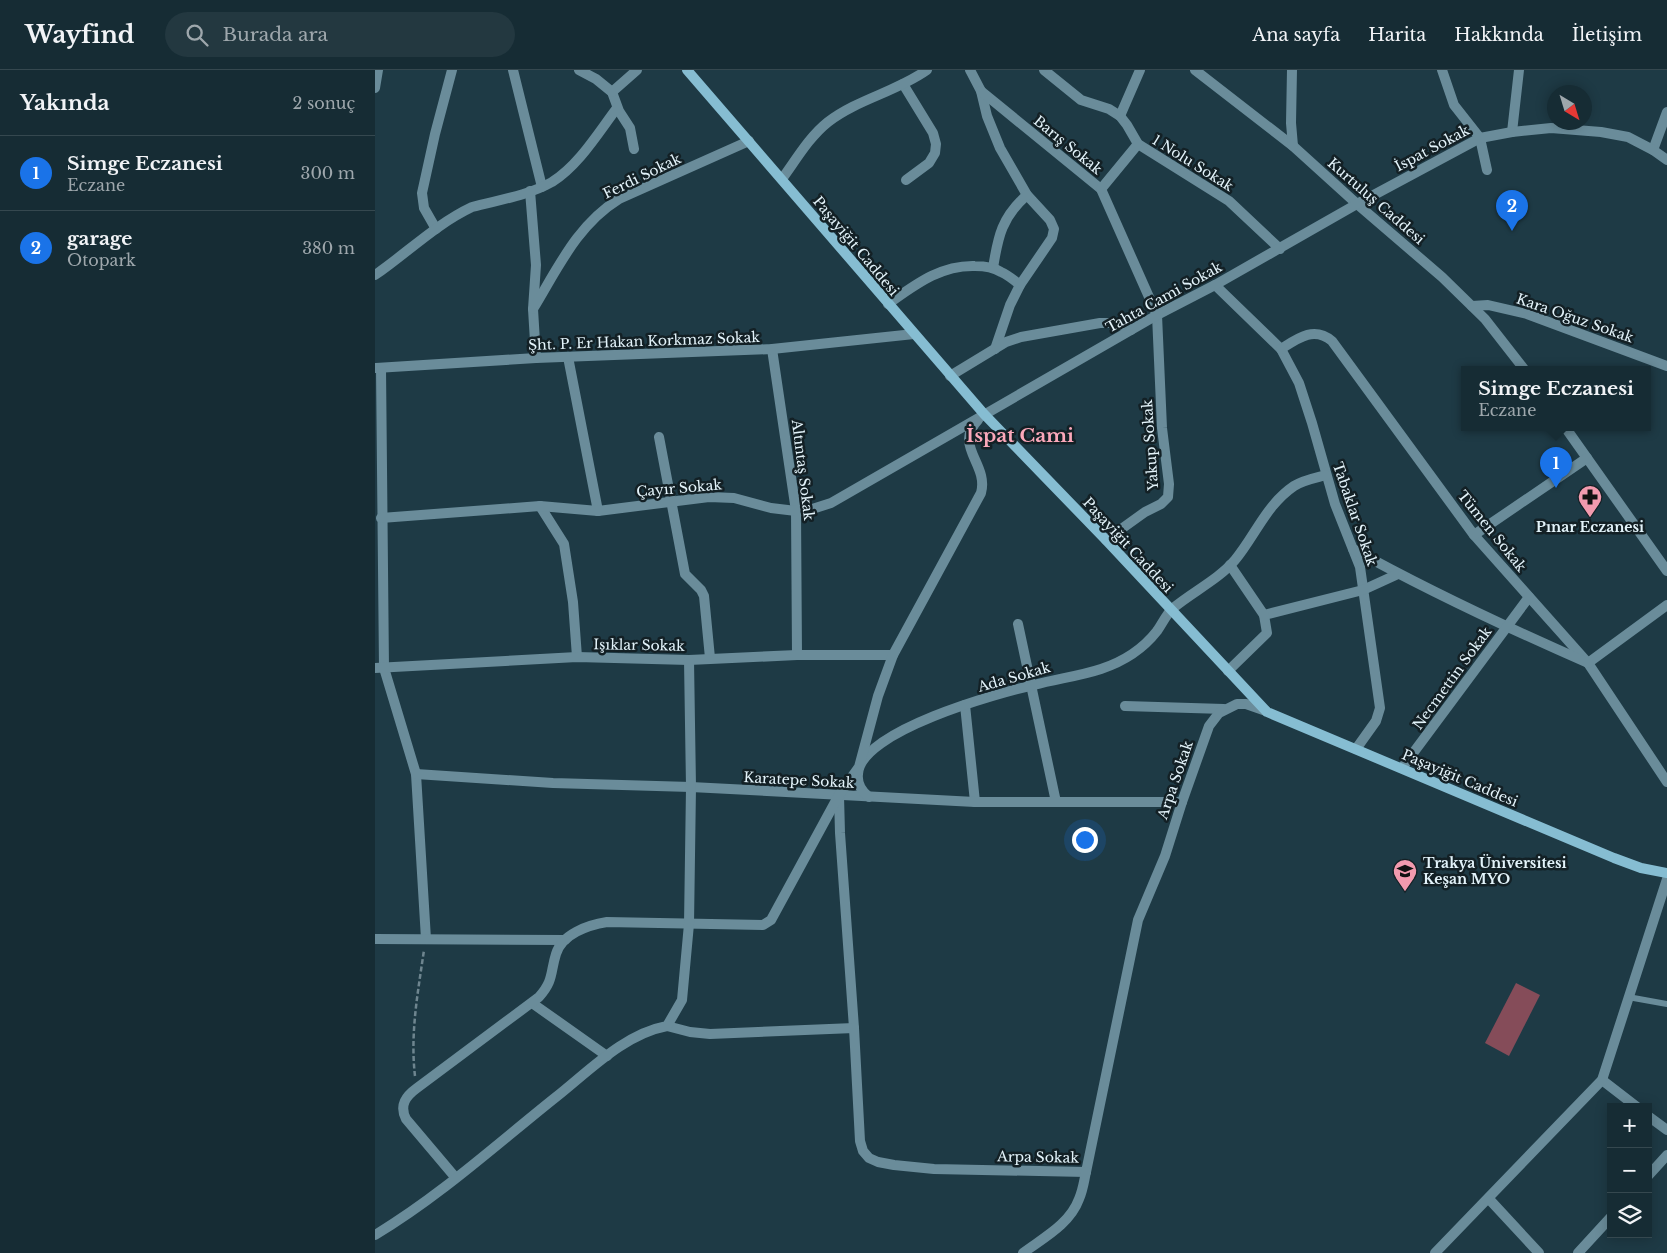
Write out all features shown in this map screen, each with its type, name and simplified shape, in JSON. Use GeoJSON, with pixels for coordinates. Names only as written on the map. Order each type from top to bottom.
{"type":"FeatureCollection","features":[{"type":"Feature","properties":{"kind":"main road","name":"Paşayiğit Caddesi"},"geometry":{"type":"LineString","coordinates":[[687,70],[983,414],[1106,540],[1267,712],[1614,858],[1641,868],[1667,873]]}},
{"type":"Feature","properties":{"kind":"street"},"geometry":{"type":"LineString","coordinates":[[375,88],[378,70]]}},
{"type":"Feature","properties":{"kind":"street"},"geometry":{"type":"LineString","coordinates":[[436,229],[424,208],[422,193],[452,70]]}},
{"type":"Feature","properties":{"kind":"street"},"geometry":{"type":"LineString","coordinates":[[513,70],[541,187]]}},
{"type":"Feature","properties":{"kind":"street"},"geometry":{"type":"LineString","coordinates":[[579,70],[596,79],[612,92],[617,108],[630,128],[634,149]]}},
{"type":"Feature","properties":{"kind":"street"},"geometry":{"type":"LineString","coordinates":[[612,92],[637,70]]}},
{"type":"Feature","properties":{"kind":"street"},"geometry":{"type":"LineString","coordinates":[[782,180],[813,137],[826,123],[849,108],[903,84],[927,70]]}},
{"type":"Feature","properties":{"kind":"street"},"geometry":{"type":"LineString","coordinates":[[970,70],[981,91],[987,116],[996,139],[1027,195],[1050,220],[1054,232],[1052,238],[1020,285],[1010,305],[995,348]]}},
{"type":"Feature","properties":{"kind":"street"},"geometry":{"type":"LineString","coordinates":[[1044,70],[1081,100],[1109,109],[1120,116],[1140,70]]}},
{"type":"Feature","properties":{"kind":"street","name":"Kurtuluş Caddesi"},"geometry":{"type":"LineString","coordinates":[[1195,70],[1293,146],[1442,277],[1502,339],[1522,366]]}},
{"type":"Feature","properties":{"kind":"street"},"geometry":{"type":"LineString","coordinates":[[1292,70],[1291,123],[1293,146]]}},
{"type":"Feature","properties":{"kind":"street"},"geometry":{"type":"LineString","coordinates":[[1442,70],[1454,105],[1481,138],[1487,170]]}},
{"type":"Feature","properties":{"kind":"street"},"geometry":{"type":"LineString","coordinates":[[1512,132],[1519,70]]}},
{"type":"Feature","properties":{"kind":"street"},"geometry":{"type":"LineString","coordinates":[[903,84],[933,133],[936,144],[935,153],[929,163],[906,180]]}},
{"type":"Feature","properties":{"kind":"street","name":"Barış Sokak"},"geometry":{"type":"LineString","coordinates":[[981,91],[1101,189],[1157,315]]}},
{"type":"Feature","properties":{"kind":"street"},"geometry":{"type":"LineString","coordinates":[[375,275],[436,229],[472,207],[530,191],[556,179],[573,163],[617,108]]}},
{"type":"Feature","properties":{"kind":"street"},"geometry":{"type":"LineString","coordinates":[[1653,150],[1667,112]]}},
{"type":"Feature","properties":{"kind":"street","name":"1 Nolu Sokak"},"geometry":{"type":"LineString","coordinates":[[1120,116],[1127,124],[1137,144],[1229,200],[1280,249]]}},
{"type":"Feature","properties":{"kind":"street","name":"İspat Sokak"},"geometry":{"type":"LineString","coordinates":[[1357,204],[1481,138],[1512,132],[1551,128],[1601,132],[1629,137],[1667,160]]}},
{"type":"Feature","properties":{"kind":"street","name":"Ferdi Sokak"},"geometry":{"type":"LineString","coordinates":[[533,309],[578,236],[589,222],[603,210],[619,199],[749,141]]}},
{"type":"Feature","properties":{"kind":"street"},"geometry":{"type":"LineString","coordinates":[[1101,189],[1137,144]]}},
{"type":"Feature","properties":{"kind":"street"},"geometry":{"type":"LineString","coordinates":[[530,191],[536,265],[533,309],[536,358]]}},
{"type":"Feature","properties":{"kind":"street"},"geometry":{"type":"LineString","coordinates":[[993,268],[998,240],[1004,224],[1012,210],[1027,195]]}},
{"type":"Feature","properties":{"kind":"street","name":"Tahta Cami Sokak"},"geometry":{"type":"LineString","coordinates":[[983,414],[1157,315],[1280,249],[1357,204]]}},
{"type":"Feature","properties":{"kind":"street"},"geometry":{"type":"LineString","coordinates":[[888,304],[920,282],[944,270],[967,266],[993,268],[1020,285]]}},
{"type":"Feature","properties":{"kind":"street","name":"Tabaklar Sokak"},"geometry":{"type":"LineString","coordinates":[[1215,285],[1281,349],[1291,365],[1305,399],[1341,522],[1359,567],[1380,708],[1376,721],[1356,749]]}},
{"type":"Feature","properties":{"kind":"street","name":"Kara Oğuz Sokak"},"geometry":{"type":"LineString","coordinates":[[1472,306],[1488,305],[1527,314],[1667,366]]}},
{"type":"Feature","properties":{"kind":"street","name":"Yakup Sokak"},"geometry":{"type":"LineString","coordinates":[[1106,540],[1145,512],[1161,504],[1169,494],[1162,428],[1157,315]]}},
{"type":"Feature","properties":{"kind":"street"},"geometry":{"type":"LineString","coordinates":[[950,376],[995,348],[1021,337],[1100,323],[1117,323],[1131,330]]}},
{"type":"Feature","properties":{"kind":"street","name":"Şht. P. Er Hakan Korkmaz Sokak"},"geometry":{"type":"LineString","coordinates":[[378,368],[536,358],[773,349],[914,334]]}},
{"type":"Feature","properties":{"kind":"street","name":"Tümen Sokak"},"geometry":{"type":"LineString","coordinates":[[1281,349],[1308,334],[1322,335],[1332,341],[1474,535],[1588,663],[1667,782]]}},
{"type":"Feature","properties":{"kind":"street","name":"Altıntaş Sokak"},"geometry":{"type":"LineString","coordinates":[[773,349],[796,511],[797,655]]}},
{"type":"Feature","properties":{"kind":"street"},"geometry":{"type":"LineString","coordinates":[[568,357],[598,511]]}},
{"type":"Feature","properties":{"kind":"street"},"geometry":{"type":"LineString","coordinates":[[378,368],[381,518],[380,668],[416,774],[426,938]]}},
{"type":"Feature","properties":{"kind":"street"},"geometry":{"type":"LineString","coordinates":[[869,797],[859,784],[859,766],[878,696],[893,655],[981,493],[983,478],[968,441],[971,429],[983,414]]}},
{"type":"Feature","properties":{"kind":"street","name":"Çayır Sokak"},"geometry":{"type":"LineString","coordinates":[[381,518],[540,506],[598,511],[723,496],[771,508],[806,511],[831,503],[983,414]]}},
{"type":"Feature","properties":{"kind":"street"},"geometry":{"type":"LineString","coordinates":[[1568,431],[1667,571]]}},
{"type":"Feature","properties":{"kind":"street"},"geometry":{"type":"LineString","coordinates":[[659,437],[685,574],[701,590],[704,596],[710,658]]}},
{"type":"Feature","properties":{"kind":"street"},"geometry":{"type":"LineString","coordinates":[[1474,535],[1587,458]]}},
{"type":"Feature","properties":{"kind":"street","name":"Ada Sokak"},"geometry":{"type":"LineString","coordinates":[[859,766],[873,749],[891,735],[965,705],[1032,685],[1101,669],[1134,652],[1155,632],[1171,611],[1230,565],[1239,555],[1259,523],[1281,498],[1298,484],[1326,475]]}},
{"type":"Feature","properties":{"kind":"street"},"geometry":{"type":"LineString","coordinates":[[540,506],[564,544],[573,602],[577,657]]}},
{"type":"Feature","properties":{"kind":"street"},"geometry":{"type":"LineString","coordinates":[[1353,549],[1398,574],[1505,627],[1588,663],[1667,605]]}},
{"type":"Feature","properties":{"kind":"street"},"geometry":{"type":"LineString","coordinates":[[1228,671],[1267,633],[1264,616],[1230,565]]}},
{"type":"Feature","properties":{"kind":"street"},"geometry":{"type":"LineString","coordinates":[[1264,616],[1363,590],[1398,574]]}},
{"type":"Feature","properties":{"kind":"street","name":"Necmettin Sokak"},"geometry":{"type":"LineString","coordinates":[[1403,768],[1505,627],[1529,597]]}},
{"type":"Feature","properties":{"kind":"street"},"geometry":{"type":"LineString","coordinates":[[1018,624],[1056,802]]}},
{"type":"Feature","properties":{"kind":"street","name":"Işıklar Sokak"},"geometry":{"type":"LineString","coordinates":[[380,668],[577,657],[689,660],[797,655],[893,655]]}},
{"type":"Feature","properties":{"kind":"street"},"geometry":{"type":"LineString","coordinates":[[667,1026],[682,1000],[689,924],[691,787],[689,660]]}},
{"type":"Feature","properties":{"kind":"street","name":"Arpa Sokak"},"geometry":{"type":"LineString","coordinates":[[839,795],[860,1141],[863,1151],[873,1160],[894,1165],[934,1169],[1086,1172],[1138,920],[1165,856],[1181,802],[1209,726],[1215,717],[1242,699],[1243,689],[1238,681]]}},
{"type":"Feature","properties":{"kind":"street"},"geometry":{"type":"LineString","coordinates":[[1125,706],[1229,707],[1246,704],[1267,712]]}},
{"type":"Feature","properties":{"kind":"street"},"geometry":{"type":"LineString","coordinates":[[965,705],[975,802]]}},
{"type":"Feature","properties":{"kind":"street"},"geometry":{"type":"LineString","coordinates":[[555,955],[565,940],[577,932],[587,927],[607,922],[763,925],[769,923],[839,795],[859,766]]}},
{"type":"Feature","properties":{"kind":"street","name":"Karatepe Sokak"},"geometry":{"type":"LineString","coordinates":[[416,774],[553,783],[691,787],[975,802],[1181,802]]}},
{"type":"Feature","properties":{"kind":"street"},"geometry":{"type":"LineString","coordinates":[[1435,1253],[1602,1080],[1667,879]]}},
{"type":"Feature","properties":{"kind":"street"},"geometry":{"type":"LineString","coordinates":[[375,939],[565,940]]}},
{"type":"Feature","properties":{"kind":"street"},"geometry":{"type":"LineString","coordinates":[[455,1178],[404,1116],[402,1108],[404,1101],[417,1088],[532,1003],[546,989],[550,983],[555,950],[551,945],[537,940]]}},
{"type":"Feature","properties":{"kind":"street"},"geometry":{"type":"LineString","coordinates":[[532,1003],[607,1056]]}},
{"type":"Feature","properties":{"kind":"street"},"geometry":{"type":"LineString","coordinates":[[375,1235],[409,1213],[455,1178],[607,1056],[640,1035],[667,1026],[690,1032],[710,1034],[854,1028]]}},
{"type":"Feature","properties":{"kind":"street"},"geometry":{"type":"LineString","coordinates":[[1602,1080],[1632,1103]]}},
{"type":"Feature","properties":{"kind":"street"},"geometry":{"type":"LineString","coordinates":[[1652,1119],[1667,1130]]}},
{"type":"Feature","properties":{"kind":"street"},"geometry":{"type":"LineString","coordinates":[[1652,1172],[1667,1155]]}},
{"type":"Feature","properties":{"kind":"street"},"geometry":{"type":"LineString","coordinates":[[1023,1253],[1059,1226],[1072,1213],[1079,1200],[1086,1172]]}},
{"type":"Feature","properties":{"kind":"street"},"geometry":{"type":"LineString","coordinates":[[1489,1199],[1539,1253]]}},
{"type":"Feature","properties":{"kind":"street"},"geometry":{"type":"LineString","coordinates":[[1578,1253],[1607,1221]]}},
{"type":"Feature","properties":{"kind":"lane"},"geometry":{"type":"LineString","coordinates":[[1628,996],[1667,1004]]}},
{"type":"Feature","properties":{"kind":"path"},"geometry":{"type":"LineString","coordinates":[[417,1088],[413,1059],[413,1028],[426,938]]}},
{"type":"Feature","properties":{"kind":"shaded area"},"geometry":{"type":"Polygon","coordinates":[[[1516,983],[1540,995],[1509,1056],[1485,1043],[1516,983]]]}},
{"type":"Feature","properties":{"kind":"place","name":"garage"},"geometry":{"type":"Point","coordinates":[1512,231]}},
{"type":"Feature","properties":{"kind":"place","name":"Simge Eczanesi"},"geometry":{"type":"Point","coordinates":[1556,488]}},
{"type":"Feature","properties":{"kind":"place","name":"Pınar Eczanesi"},"geometry":{"type":"Point","coordinates":[1590,518]}},
{"type":"Feature","properties":{"kind":"place","name":"Trakya Üniversitesi Keşan MYO"},"geometry":{"type":"Point","coordinates":[1405,892]}},
{"type":"Feature","properties":{"kind":"district","name":"İspat Cami"},"geometry":{"type":"Point","coordinates":[1020,435]}}]}
